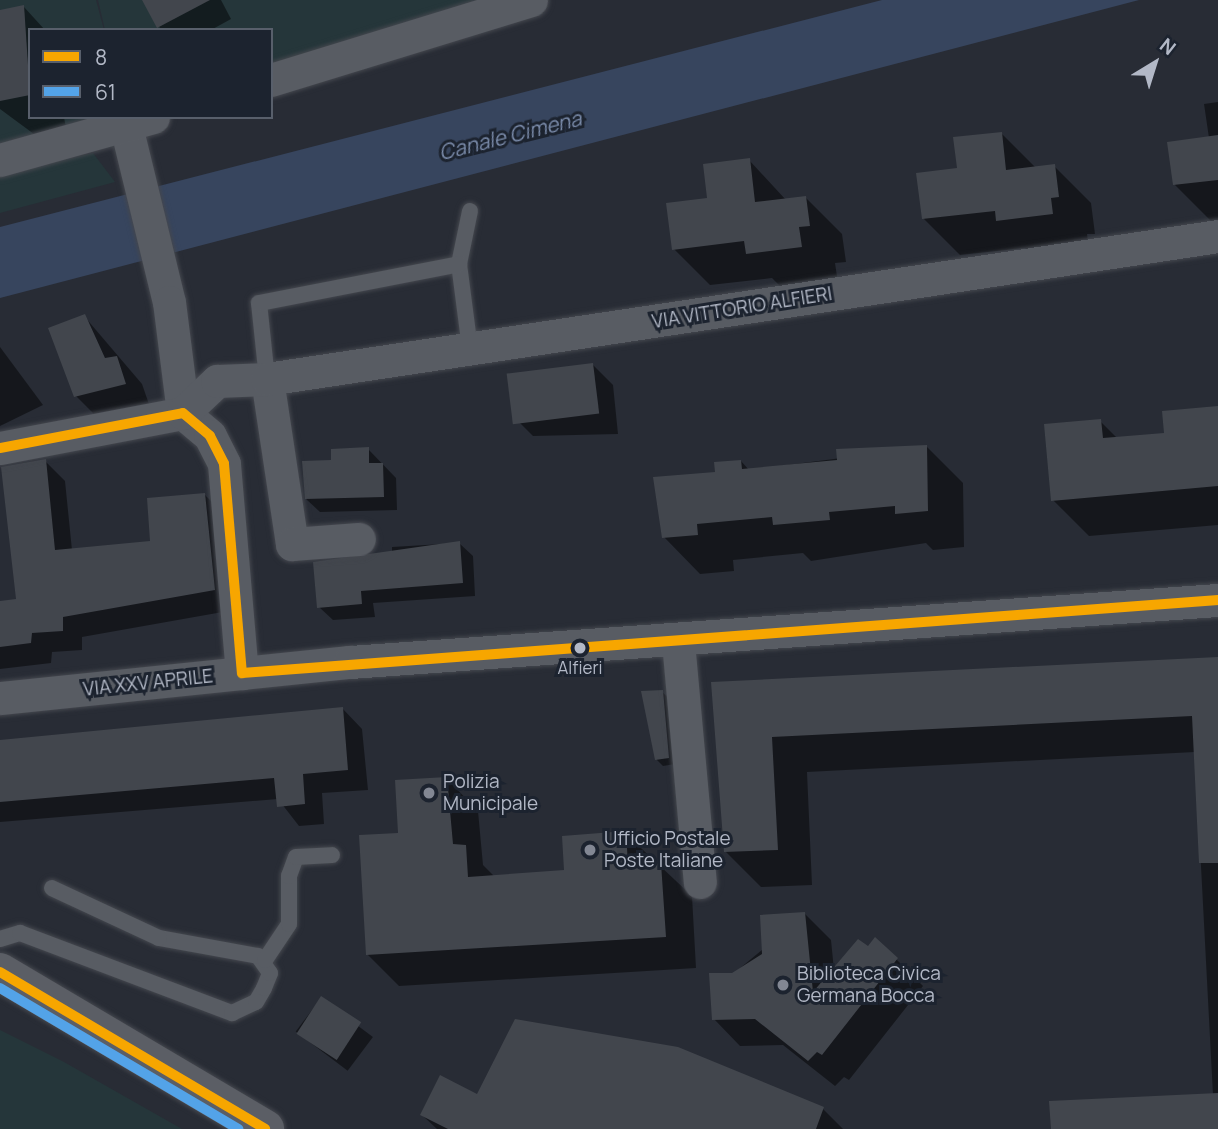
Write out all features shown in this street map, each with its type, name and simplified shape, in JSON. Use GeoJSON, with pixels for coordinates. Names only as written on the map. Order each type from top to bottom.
{"type":"FeatureCollection","features":[{"type":"Feature","properties":{"kind":"main road"},"geometry":{"type":"LineString","coordinates":[[0,972],[265,1129]]}},
{"type":"Feature","properties":{"kind":"street"},"geometry":{"type":"LineString","coordinates":[[273,79],[531,0]]}},
{"type":"Feature","properties":{"kind":"street"},"geometry":{"type":"LineString","coordinates":[[0,160],[139,122],[139,175],[163,275],[183,413],[210,436],[224,464],[242,673]]}},
{"type":"Feature","properties":{"kind":"street","name":"VIA VITTORIO ALFIERI"},"geometry":{"type":"LineString","coordinates":[[183,413],[217,381],[267,379],[1218,236]]}},
{"type":"Feature","properties":{"kind":"street"},"geometry":{"type":"LineString","coordinates":[[267,379],[292,544],[359,540]]}},
{"type":"Feature","properties":{"kind":"street"},"geometry":{"type":"LineString","coordinates":[[0,448],[183,413]]}},
{"type":"Feature","properties":{"kind":"street","name":"VIA XXV APRILE"},"geometry":{"type":"LineString","coordinates":[[0,698],[242,673],[1218,600]]}},
{"type":"Feature","properties":{"kind":"street"},"geometry":{"type":"LineString","coordinates":[[678,642],[700,882]]}},
{"type":"Feature","properties":{"kind":"lane"},"geometry":{"type":"LineString","coordinates":[[470,211],[459,264],[470,349]]}},
{"type":"Feature","properties":{"kind":"lane"},"geometry":{"type":"LineString","coordinates":[[267,379],[260,303],[459,264]]}},
{"type":"Feature","properties":{"kind":"lane"},"geometry":{"type":"LineString","coordinates":[[265,960],[289,924],[289,876],[296,857],[332,855]]}},
{"type":"Feature","properties":{"kind":"lane"},"geometry":{"type":"LineString","coordinates":[[52,888],[159,938],[265,960]]}},
{"type":"Feature","properties":{"kind":"lane"},"geometry":{"type":"LineString","coordinates":[[0,939],[20,933],[232,1013],[256,1002],[270,973],[265,960]]}},
{"type":"Feature","properties":{"kind":"shaded area"},"geometry":{"type":"Polygon","coordinates":[[[0,0],[96,0],[103,28],[28,28],[28,119],[97,119],[0,145],[0,0]]]}},
{"type":"Feature","properties":{"kind":"shaded area"},"geometry":{"type":"Polygon","coordinates":[[[98,0],[495,0],[273,66],[273,28],[105,28],[98,0]]]}},
{"type":"Feature","properties":{"kind":"shaded area"},"geometry":{"type":"Polygon","coordinates":[[[93,153],[115,182],[0,213],[0,174],[93,153]]]}},
{"type":"Feature","properties":{"kind":"shaded area"},"geometry":{"type":"Polygon","coordinates":[[[0,1030],[64,1062],[182,1129],[0,1129],[0,1030]]]}},
{"type":"Feature","properties":{"kind":"water","name":"Canale Cimena"},"geometry":{"type":"Polygon","coordinates":[[[882,0],[1139,0],[0,298],[0,227],[882,0]]]}},
{"type":"Feature","properties":{"kind":"building"},"geometry":{"type":"Polygon","coordinates":[[[142,0],[210,0],[157,28],[142,0]]]}},
{"type":"Feature","properties":{"kind":"building"},"geometry":{"type":"Polygon","coordinates":[[[24,5],[28,95],[0,101],[0,10],[24,5]]]}},
{"type":"Feature","properties":{"kind":"building"},"geometry":{"type":"Polygon","coordinates":[[[1002,132],[1006,170],[1055,164],[1059,197],[1051,198],[1053,214],[996,221],[995,211],[922,219],[916,173],[957,168],[953,137],[1002,132]]]}},
{"type":"Feature","properties":{"kind":"building"},"geometry":{"type":"Polygon","coordinates":[[[1218,135],[1218,180],[1173,185],[1167,142],[1218,135]]]}},
{"type":"Feature","properties":{"kind":"building"},"geometry":{"type":"Polygon","coordinates":[[[750,158],[755,202],[806,196],[810,226],[799,227],[802,247],[746,254],[744,241],[672,250],[666,203],[707,198],[703,164],[750,158]]]}},
{"type":"Feature","properties":{"kind":"building"},"geometry":{"type":"Polygon","coordinates":[[[85,314],[105,358],[117,356],[126,384],[74,397],[48,328],[85,314]]]}},
{"type":"Feature","properties":{"kind":"building"},"geometry":{"type":"Polygon","coordinates":[[[593,363],[599,414],[513,424],[507,374],[593,363]]]}},
{"type":"Feature","properties":{"kind":"building"},"geometry":{"type":"Polygon","coordinates":[[[1218,406],[1218,486],[1051,501],[1044,424],[1101,419],[1103,438],[1164,433],[1162,411],[1218,406]]]}},
{"type":"Feature","properties":{"kind":"building"},"geometry":{"type":"Polygon","coordinates":[[[927,445],[928,511],[895,514],[895,506],[829,512],[830,520],[773,525],[772,517],[697,524],[698,535],[662,538],[653,477],[715,472],[714,462],[741,460],[742,469],[837,460],[836,449],[927,445]]]}},
{"type":"Feature","properties":{"kind":"building"},"geometry":{"type":"Polygon","coordinates":[[[369,447],[369,463],[383,463],[384,497],[305,499],[302,461],[331,460],[331,449],[369,447]]]}},
{"type":"Feature","properties":{"kind":"building"},"geometry":{"type":"Polygon","coordinates":[[[46,459],[55,550],[150,541],[147,498],[205,493],[215,590],[63,617],[63,631],[32,633],[31,643],[0,647],[0,601],[16,599],[1,467],[46,459]]]}},
{"type":"Feature","properties":{"kind":"building"},"geometry":{"type":"Polygon","coordinates":[[[460,541],[463,583],[361,591],[362,604],[317,608],[313,562],[460,541]]]}},
{"type":"Feature","properties":{"kind":"building"},"geometry":{"type":"Polygon","coordinates":[[[1218,657],[1218,863],[1199,863],[1192,716],[772,737],[778,850],[724,852],[711,682],[1218,657]]]}},
{"type":"Feature","properties":{"kind":"building"},"geometry":{"type":"Polygon","coordinates":[[[663,690],[669,758],[655,760],[641,691],[663,690]]]}},
{"type":"Feature","properties":{"kind":"building"},"geometry":{"type":"Polygon","coordinates":[[[343,707],[348,770],[303,774],[305,804],[277,807],[274,778],[0,802],[0,740],[343,707]]]}},
{"type":"Feature","properties":{"kind":"building"},"geometry":{"type":"Polygon","coordinates":[[[447,777],[453,844],[466,845],[468,877],[564,870],[562,836],[626,831],[628,865],[661,863],[666,937],[366,955],[359,835],[398,833],[395,780],[447,777]]]}},
{"type":"Feature","properties":{"kind":"building"},"geometry":{"type":"Polygon","coordinates":[[[805,912],[813,992],[858,939],[868,946],[875,937],[898,958],[822,1055],[817,1052],[808,1061],[755,1019],[712,1020],[709,973],[732,973],[762,954],[760,915],[805,912]]]}},
{"type":"Feature","properties":{"kind":"building"},"geometry":{"type":"Polygon","coordinates":[[[321,996],[361,1022],[337,1060],[296,1034],[321,996]]]}},
{"type":"Feature","properties":{"kind":"building"},"geometry":{"type":"Polygon","coordinates":[[[515,1019],[678,1047],[824,1107],[816,1129],[448,1129],[420,1115],[440,1075],[477,1094],[515,1019]]]}},
{"type":"Feature","properties":{"kind":"building"},"geometry":{"type":"Polygon","coordinates":[[[1218,1093],[1218,1129],[1051,1129],[1049,1101],[1218,1093]]]}},
{"type":"Feature","properties":{"kind":"transit line","name":"8"},"geometry":{"type":"LineString","coordinates":[[0,448],[183,413],[210,436],[224,464],[242,673],[1218,600]]}},
{"type":"Feature","properties":{"kind":"transit line","name":"8"},"geometry":{"type":"LineString","coordinates":[[0,972],[265,1129]]}},
{"type":"Feature","properties":{"kind":"transit line","name":"61"},"geometry":{"type":"LineString","coordinates":[[0,988],[238,1129]]}},
{"type":"Feature","properties":{"kind":"place","name":"Alfieri"},"geometry":{"type":"Point","coordinates":[580,648]}},
{"type":"Feature","properties":{"kind":"place","name":"Polizia Municipale"},"geometry":{"type":"Point","coordinates":[429,793]}},
{"type":"Feature","properties":{"kind":"place","name":"Ufficio Postale Poste Italiane"},"geometry":{"type":"Point","coordinates":[590,850]}},
{"type":"Feature","properties":{"kind":"place","name":"Biblioteca Civica Germana Bocca"},"geometry":{"type":"Point","coordinates":[783,985]}}]}
